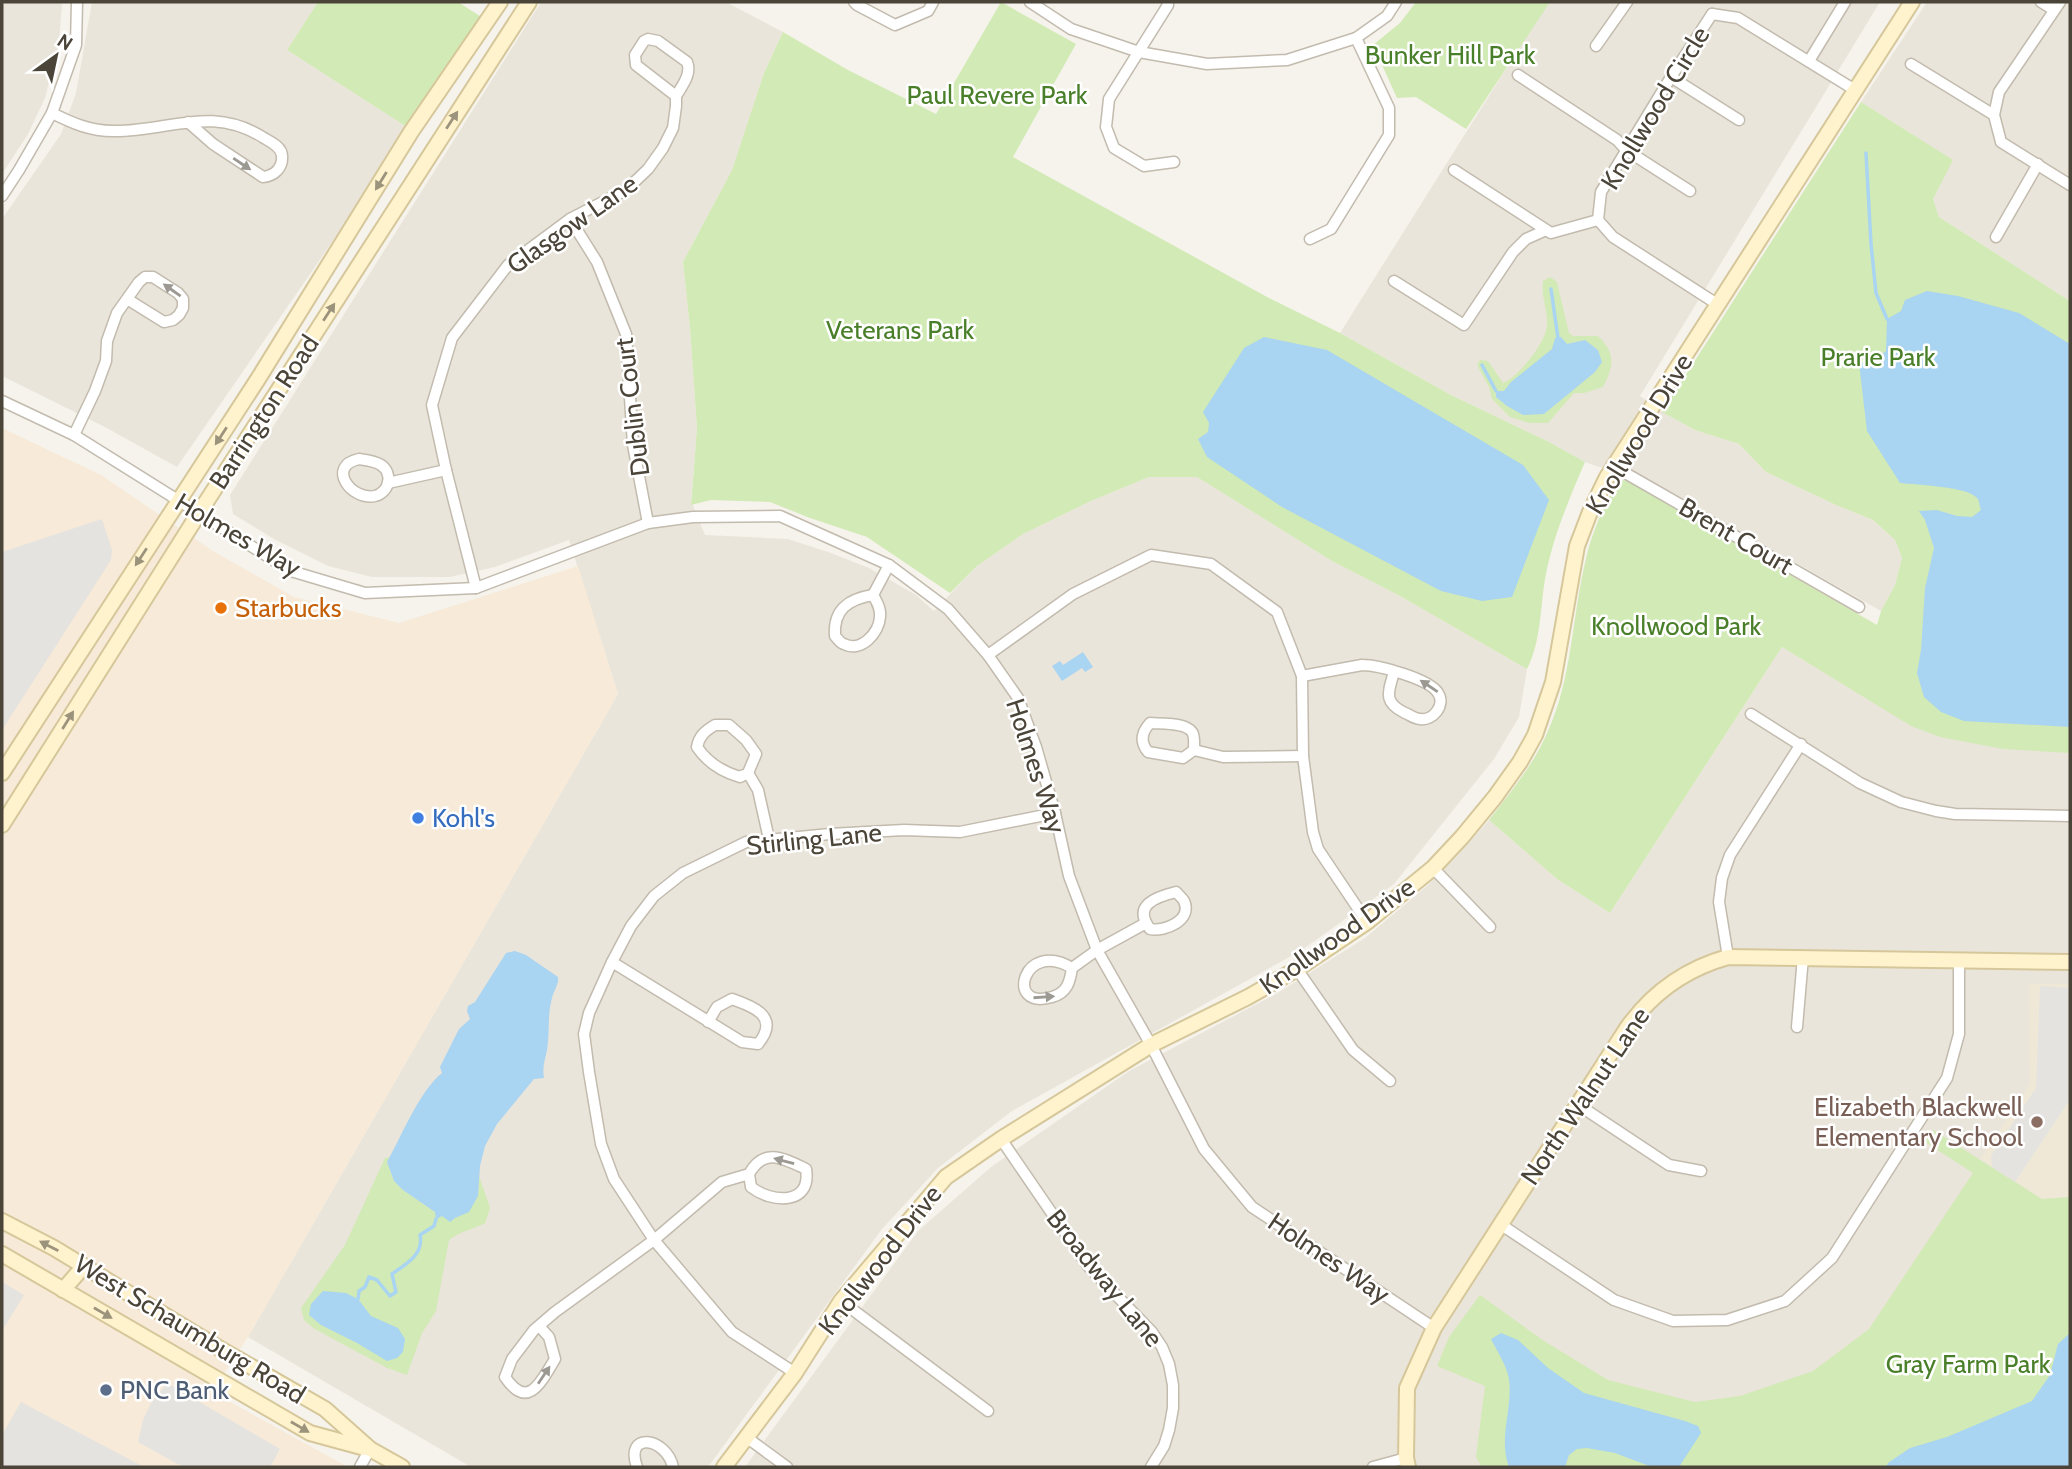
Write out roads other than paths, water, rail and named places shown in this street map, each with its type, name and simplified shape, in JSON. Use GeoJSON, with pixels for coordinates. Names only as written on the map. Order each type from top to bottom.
{"type":"FeatureCollection","features":[{"type":"Feature","properties":{"kind":"street"},"geometry":{"type":"LineString","coordinates":[[2,196],[52,113],[76,45],[77,2]]}},
{"type":"Feature","properties":{"kind":"street","name":"Barrington Road"},"geometry":{"type":"LineString","coordinates":[[2,773],[258,379],[411,132],[500,2]]}},
{"type":"Feature","properties":{"kind":"street","name":"Barrington Road"},"geometry":{"type":"LineString","coordinates":[[2,825],[199,513],[530,2]]}},
{"type":"Feature","properties":{"kind":"street"},"geometry":{"type":"LineString","coordinates":[[854,2],[895,25],[928,11],[933,2]]}},
{"type":"Feature","properties":{"kind":"street"},"geometry":{"type":"LineString","coordinates":[[1030,2],[1071,29],[1139,52],[1207,64],[1287,60],[1356,38],[1387,16],[1396,2]]}},
{"type":"Feature","properties":{"kind":"street"},"geometry":{"type":"LineString","coordinates":[[1167,2],[1168,5],[1109,99],[1106,127],[1114,148],[1144,166],[1174,162]]}},
{"type":"Feature","properties":{"kind":"street"},"geometry":{"type":"LineString","coordinates":[[1595,46],[1627,2]]}},
{"type":"Feature","properties":{"kind":"street"},"geometry":{"type":"LineString","coordinates":[[1707,2],[1712,14]]}},
{"type":"Feature","properties":{"kind":"street"},"geometry":{"type":"LineString","coordinates":[[1809,61],[1845,2]]}},
{"type":"Feature","properties":{"kind":"street","name":"Knollwood Drive"},"geometry":{"type":"LineString","coordinates":[[724,1467],[795,1373],[841,1301],[946,1178],[1001,1139],[1151,1045],[1248,997],[1297,969],[1367,922],[1433,868],[1462,838],[1495,797],[1535,735],[1553,682],[1577,546],[1613,466],[1912,2]]}},
{"type":"Feature","properties":{"kind":"street"},"geometry":{"type":"LineString","coordinates":[[2041,2],[2057,6],[1999,92],[1994,116],[2001,142],[2070,185]]}},
{"type":"Feature","properties":{"kind":"street","name":"Knollwood Circle"},"geometry":{"type":"LineString","coordinates":[[1717,304],[1613,237],[1598,220],[1601,192],[1671,77],[1712,14],[1738,18],[1855,90]]}},
{"type":"Feature","properties":{"kind":"street"},"geometry":{"type":"LineString","coordinates":[[1310,239],[1331,229],[1389,135],[1389,107],[1356,38]]}},
{"type":"Feature","properties":{"kind":"street","name":"Glasgow Lane"},"geometry":{"type":"LineString","coordinates":[[476,588],[432,405],[452,338],[508,265],[570,219],[626,190],[648,169],[663,148],[673,128],[676,96],[689,68],[687,62],[658,41],[644,41],[635,55],[636,65],[676,96]]}},
{"type":"Feature","properties":{"kind":"street"},"geometry":{"type":"LineString","coordinates":[[1911,64],[1994,116]]}},
{"type":"Feature","properties":{"kind":"street"},"geometry":{"type":"LineString","coordinates":[[1518,75],[1690,191]]}},
{"type":"Feature","properties":{"kind":"street"},"geometry":{"type":"LineString","coordinates":[[1671,77],[1739,120]]}},
{"type":"Feature","properties":{"kind":"street"},"geometry":{"type":"LineString","coordinates":[[52,113],[74,124],[104,130],[135,130],[188,122],[234,123],[252,130],[281,150],[281,167],[276,173],[263,177],[212,144],[188,122]]}},
{"type":"Feature","properties":{"kind":"street"},"geometry":{"type":"LineString","coordinates":[[1996,237],[2038,164]]}},
{"type":"Feature","properties":{"kind":"street"},"geometry":{"type":"LineString","coordinates":[[1454,170],[1551,233],[1598,220]]}},
{"type":"Feature","properties":{"kind":"street","name":"Dublin Court"},"geometry":{"type":"LineString","coordinates":[[570,219],[597,262],[625,334],[633,445],[649,523]]}},
{"type":"Feature","properties":{"kind":"street"},"geometry":{"type":"LineString","coordinates":[[1395,281],[1464,325],[1513,252],[1526,239],[1546,230]]}},
{"type":"Feature","properties":{"kind":"street"},"geometry":{"type":"LineString","coordinates":[[74,435],[106,361],[107,341],[117,313],[139,282],[149,276],[178,293],[183,299],[183,308],[176,318],[164,322],[127,299]]}},
{"type":"Feature","properties":{"kind":"street","name":"Holmes Way"},"geometry":{"type":"LineString","coordinates":[[2,401],[74,435],[291,571],[365,593],[476,588],[649,523],[693,517],[780,516],[889,565],[948,609],[988,655],[1018,698],[1036,747],[1055,813],[1069,876],[1097,950],[1151,1045],[1203,1149],[1252,1207],[1434,1328]]}},
{"type":"Feature","properties":{"kind":"street"},"geometry":{"type":"LineString","coordinates":[[359,459],[381,466],[388,474],[388,483],[380,494],[370,496],[348,488],[344,473],[349,463],[359,459]]}},
{"type":"Feature","properties":{"kind":"street","name":"Brent Court"},"geometry":{"type":"LineString","coordinates":[[1613,466],[1859,607]]}},
{"type":"Feature","properties":{"kind":"street"},"geometry":{"type":"LineString","coordinates":[[388,483],[446,470]]}},
{"type":"Feature","properties":{"kind":"street"},"geometry":{"type":"LineString","coordinates":[[988,655],[1073,594],[1151,555],[1211,564],[1276,612],[1302,676],[1303,756],[1318,849],[1367,922]]}},
{"type":"Feature","properties":{"kind":"street"},"geometry":{"type":"LineString","coordinates":[[873,595],[889,565]]}},
{"type":"Feature","properties":{"kind":"street"},"geometry":{"type":"LineString","coordinates":[[873,595],[879,606],[877,628],[860,646],[844,645],[835,636],[834,627],[841,612],[847,602],[873,595]]}},
{"type":"Feature","properties":{"kind":"street"},"geometry":{"type":"LineString","coordinates":[[1302,676],[1362,665],[1371,665],[1412,676],[1437,690],[1441,698],[1433,715],[1426,719],[1417,719],[1394,708],[1388,695],[1394,672]]}},
{"type":"Feature","properties":{"kind":"street"},"geometry":{"type":"LineString","coordinates":[[1751,714],[1875,792],[1901,802],[1955,814],[2070,816]]}},
{"type":"Feature","properties":{"kind":"street"},"geometry":{"type":"LineString","coordinates":[[1194,750],[1192,732],[1184,727],[1150,723],[1144,730],[1142,739],[1149,752],[1183,758],[1194,750],[1223,757],[1303,756]]}},
{"type":"Feature","properties":{"kind":"street"},"geometry":{"type":"LineString","coordinates":[[715,725],[729,725],[747,740],[756,754],[748,773],[740,778],[703,757],[697,747],[698,739],[715,725]]}},
{"type":"Feature","properties":{"kind":"street"},"geometry":{"type":"LineString","coordinates":[[1728,957],[1719,902],[1722,878],[1730,855],[1801,744]]}},
{"type":"Feature","properties":{"kind":"street"},"geometry":{"type":"LineString","coordinates":[[748,773],[758,790],[769,839]]}},
{"type":"Feature","properties":{"kind":"street","name":"Stirling Lane"},"geometry":{"type":"LineString","coordinates":[[795,1373],[732,1332],[654,1240],[614,1179],[606,1159],[584,1034],[589,1013],[611,962],[631,926],[654,896],[683,873],[746,842],[904,830],[960,832],[1055,813]]}},
{"type":"Feature","properties":{"kind":"street"},"geometry":{"type":"LineString","coordinates":[[1433,868],[1490,927]]}},
{"type":"Feature","properties":{"kind":"street"},"geometry":{"type":"LineString","coordinates":[[1176,892],[1184,900],[1186,909],[1178,923],[1158,931],[1150,929],[1146,923],[1146,905],[1153,899],[1176,892]]}},
{"type":"Feature","properties":{"kind":"street"},"geometry":{"type":"LineString","coordinates":[[1072,968],[1061,961],[1048,959],[1030,968],[1023,984],[1031,998],[1042,1000],[1056,996],[1067,988],[1072,968],[1097,950],[1146,923]]}},
{"type":"Feature","properties":{"kind":"street","name":"North Walnut Lane"},"geometry":{"type":"LineString","coordinates":[[1407,1462],[1407,1388],[1434,1328],[1626,1028],[1654,996],[1692,971],[1728,957],[2070,961]]}},
{"type":"Feature","properties":{"kind":"street"},"geometry":{"type":"LineString","coordinates":[[1797,1027],[1803,957]]}},
{"type":"Feature","properties":{"kind":"street"},"geometry":{"type":"LineString","coordinates":[[1500,1224],[1614,1300],[1673,1321],[1727,1320],[1785,1301],[1832,1258],[1947,1078],[1959,1034],[1959,960]]}},
{"type":"Feature","properties":{"kind":"street"},"geometry":{"type":"LineString","coordinates":[[611,962],[708,1022],[742,1042],[758,1044],[764,1037],[767,1025],[763,1014],[752,1006],[732,999],[717,1007],[708,1022]]}},
{"type":"Feature","properties":{"kind":"street"},"geometry":{"type":"LineString","coordinates":[[1297,969],[1353,1051],[1390,1081]]}},
{"type":"Feature","properties":{"kind":"street"},"geometry":{"type":"LineString","coordinates":[[1577,1104],[1669,1165],[1701,1171]]}},
{"type":"Feature","properties":{"kind":"street","name":"Broadway Lane"},"geometry":{"type":"LineString","coordinates":[[1001,1139],[1088,1266],[1152,1332],[1162,1348],[1169,1364],[1173,1385],[1173,1408],[1164,1446],[1151,1467]]}},
{"type":"Feature","properties":{"kind":"street"},"geometry":{"type":"LineString","coordinates":[[539,1326],[548,1338],[555,1359],[534,1390],[527,1394],[519,1392],[505,1377],[512,1359],[539,1326],[654,1240],[722,1182],[749,1174],[755,1163],[765,1157],[782,1159],[806,1169],[808,1178],[803,1191],[796,1196],[774,1199],[761,1196],[751,1187],[749,1174]]}},
{"type":"Feature","properties":{"kind":"street","name":"West Schaumburg Road"},"geometry":{"type":"LineString","coordinates":[[2,1221],[54,1248],[325,1409],[370,1449],[402,1467]]}},
{"type":"Feature","properties":{"kind":"street","name":"West Schaumburg Road"},"geometry":{"type":"LineString","coordinates":[[2,1254],[310,1433],[370,1449]]}},
{"type":"Feature","properties":{"kind":"street"},"geometry":{"type":"LineString","coordinates":[[63,1290],[84,1266]]}},
{"type":"Feature","properties":{"kind":"street"},"geometry":{"type":"LineString","coordinates":[[841,1301],[989,1411]]}},
{"type":"Feature","properties":{"kind":"street"},"geometry":{"type":"LineString","coordinates":[[746,1437],[787,1467]]}},
{"type":"Feature","properties":{"kind":"street"},"geometry":{"type":"LineString","coordinates":[[637,1467],[634,1460],[635,1451],[640,1443],[648,1441],[656,1444],[670,1457],[673,1467]]}},
{"type":"Feature","properties":{"kind":"street"},"geometry":{"type":"LineString","coordinates":[[360,1467],[370,1449]]}},
{"type":"Feature","properties":{"kind":"street"},"geometry":{"type":"LineString","coordinates":[[1373,1467],[1407,1462]]}},
{"type":"Feature","properties":{"kind":"water"},"geometry":{"type":"Polygon","coordinates":[[[1927,291],[1958,296],[2019,313],[2070,344],[2070,727],[1964,721],[1941,712],[1924,697],[1917,673],[1925,588],[1934,548],[1925,520],[1919,511],[1937,510],[1972,517],[1981,510],[1978,499],[1964,491],[1900,483],[1867,431],[1859,363],[1873,362],[1886,351],[1887,319],[1901,311],[1905,300],[1927,291]]]}},
{"type":"Feature","properties":{"kind":"water"},"geometry":{"type":"Polygon","coordinates":[[[1264,337],[1327,350],[1523,465],[1549,500],[1512,597],[1482,601],[1441,591],[1282,507],[1207,457],[1198,439],[1208,432],[1209,423],[1203,412],[1244,348],[1264,337]]]}},
{"type":"Feature","properties":{"kind":"water"},"geometry":{"type":"Polygon","coordinates":[[[1561,337],[1567,344],[1585,340],[1598,350],[1602,362],[1595,372],[1544,414],[1523,415],[1496,397],[1496,391],[1504,391],[1511,382],[1552,349],[1555,338],[1561,337]]]}},
{"type":"Feature","properties":{"kind":"water"},"geometry":{"type":"Polygon","coordinates":[[[1083,652],[1093,667],[1085,672],[1082,668],[1062,681],[1052,666],[1060,661],[1063,665],[1083,652]]]}},
{"type":"Feature","properties":{"kind":"water"},"geometry":{"type":"Polygon","coordinates":[[[515,951],[526,955],[558,977],[550,1011],[544,1078],[534,1079],[497,1124],[485,1146],[480,1166],[478,1196],[469,1212],[450,1222],[442,1216],[436,1219],[435,1212],[394,1181],[387,1162],[419,1102],[442,1073],[440,1067],[459,1029],[470,1019],[468,1006],[475,1002],[506,953],[515,951]]]}},
{"type":"Feature","properties":{"kind":"water"},"geometry":{"type":"Polygon","coordinates":[[[323,1291],[346,1293],[358,1299],[371,1316],[398,1328],[405,1339],[403,1352],[397,1358],[387,1361],[321,1325],[309,1315],[311,1304],[323,1291]]]}},
{"type":"Feature","properties":{"kind":"water"},"geometry":{"type":"Polygon","coordinates":[[[1501,1333],[1518,1340],[1548,1368],[1584,1393],[1685,1421],[1698,1426],[1701,1433],[1679,1467],[1652,1467],[1615,1453],[1587,1448],[1577,1449],[1569,1455],[1565,1467],[1509,1467],[1505,1434],[1509,1379],[1491,1339],[1501,1333]]]}},
{"type":"Feature","properties":{"kind":"water"},"geometry":{"type":"Polygon","coordinates":[[[2070,1333],[2070,1467],[1886,1467],[1910,1448],[1947,1437],[2032,1401],[2050,1375],[2058,1344],[2070,1333]]]}},
{"type":"Feature","properties":{"kind":"waterway"},"geometry":{"type":"LineString","coordinates":[[1866,153],[1876,293],[1887,319]]}},
{"type":"Feature","properties":{"kind":"waterway"},"geometry":{"type":"LineString","coordinates":[[1551,289],[1558,338]]}},
{"type":"Feature","properties":{"kind":"waterway"},"geometry":{"type":"LineString","coordinates":[[1482,365],[1496,391]]}},
{"type":"Feature","properties":{"kind":"waterway"},"geometry":{"type":"LineString","coordinates":[[358,1299],[359,1291],[365,1287],[369,1277],[377,1280],[390,1296],[396,1292],[392,1274],[417,1253],[421,1242],[420,1235],[434,1226],[436,1219]]}},
{"type":"Feature","properties":{"kind":"place","name":"Starbucks"},"geometry":{"type":"Point","coordinates":[221,608]}},
{"type":"Feature","properties":{"kind":"place","name":"Kohl's"},"geometry":{"type":"Point","coordinates":[418,818]}},
{"type":"Feature","properties":{"kind":"place","name":"Elizabeth Blackwell Elementary School"},"geometry":{"type":"Point","coordinates":[2037,1122]}},
{"type":"Feature","properties":{"kind":"place","name":"PNC Bank"},"geometry":{"type":"Point","coordinates":[106,1390]}},
{"type":"Feature","properties":{"kind":"park label","name":"Bunker Hill Park"},"geometry":{"type":"Point","coordinates":[1450,55]}},
{"type":"Feature","properties":{"kind":"park label","name":"Paul Revere Park"},"geometry":{"type":"Point","coordinates":[997,95]}},
{"type":"Feature","properties":{"kind":"park label","name":"Veterans Park"},"geometry":{"type":"Point","coordinates":[900,330]}},
{"type":"Feature","properties":{"kind":"park label","name":"Prarie Park"},"geometry":{"type":"Point","coordinates":[1878,357]}},
{"type":"Feature","properties":{"kind":"park label","name":"Knollwood Park"},"geometry":{"type":"Point","coordinates":[1676,626]}},
{"type":"Feature","properties":{"kind":"park label","name":"Gray Farm Park"},"geometry":{"type":"Point","coordinates":[1968,1364]}}]}
